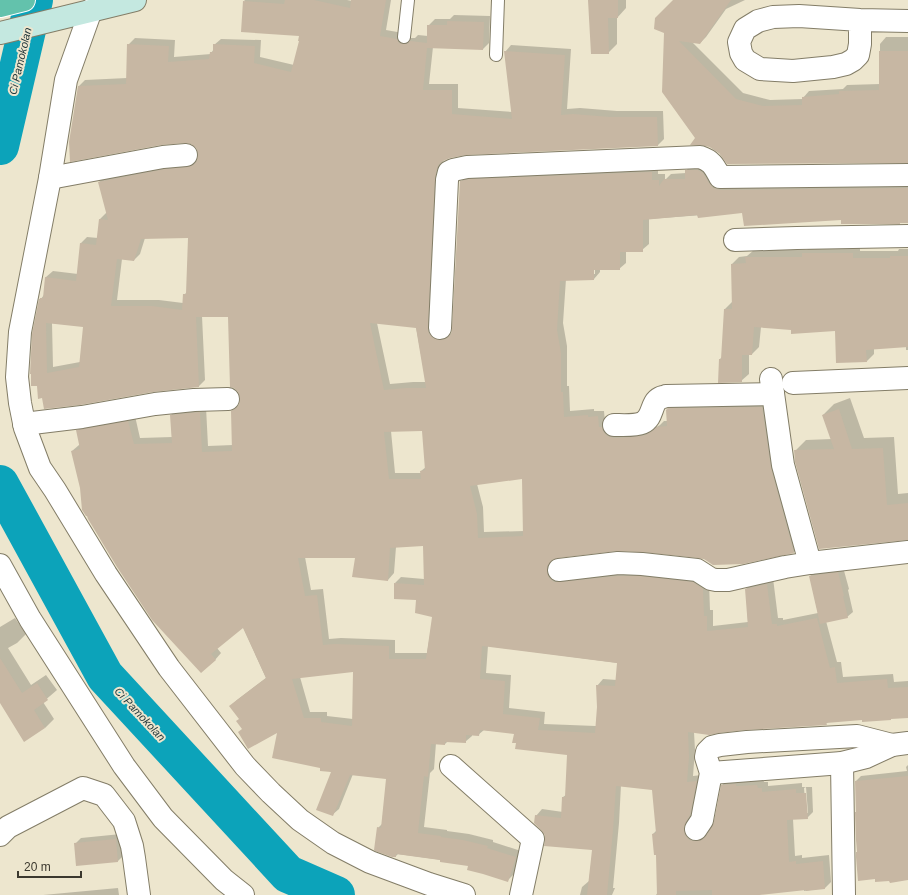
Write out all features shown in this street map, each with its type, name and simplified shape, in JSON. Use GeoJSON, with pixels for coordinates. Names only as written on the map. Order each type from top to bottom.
{"type":"FeatureCollection","features":[{"type":"Feature","properties":{"kind":"highway"},"geometry":{"type":"LineString","coordinates":[[1,5],[24,0]]}},
{"type":"Feature","properties":{"kind":"main road"},"geometry":{"type":"LineString","coordinates":[[0,33],[135,0]]}},
{"type":"Feature","properties":{"kind":"street"},"geometry":{"type":"LineString","coordinates":[[91,10],[66,80],[50,178],[20,332],[18,377],[20,403],[24,424],[40,468],[106,574],[169,668],[245,766],[270,793],[300,820],[334,843],[370,862],[429,884],[464,895]]}},
{"type":"Feature","properties":{"kind":"street"},"geometry":{"type":"LineString","coordinates":[[860,20],[860,44],[858,55],[846,64],[833,67],[793,71],[760,70],[745,60],[741,53],[739,42],[745,29],[758,21],[773,17],[799,16],[860,20],[908,21]]}},
{"type":"Feature","properties":{"kind":"street"},"geometry":{"type":"LineString","coordinates":[[50,178],[163,157],[186,155]]}},
{"type":"Feature","properties":{"kind":"street"},"geometry":{"type":"LineString","coordinates":[[440,328],[447,180],[449,172],[453,170],[467,167],[700,157],[708,160],[720,177],[908,175]]}},
{"type":"Feature","properties":{"kind":"street"},"geometry":{"type":"LineString","coordinates":[[735,240],[908,236]]}},
{"type":"Feature","properties":{"kind":"street"},"geometry":{"type":"LineString","coordinates":[[793,383],[908,378]]}},
{"type":"Feature","properties":{"kind":"street"},"geometry":{"type":"LineString","coordinates":[[614,425],[641,424],[650,417],[655,404],[660,398],[666,396],[772,386],[783,465],[810,563]]}},
{"type":"Feature","properties":{"kind":"street"},"geometry":{"type":"LineString","coordinates":[[24,424],[82,418],[155,404],[194,400],[228,399]]}},
{"type":"Feature","properties":{"kind":"street"},"geometry":{"type":"LineString","coordinates":[[559,570],[618,563],[642,564],[697,570],[708,578],[728,580],[785,566],[908,552]]}},
{"type":"Feature","properties":{"kind":"street"},"geometry":{"type":"LineString","coordinates":[[0,565],[30,619],[124,766],[163,818],[224,880],[243,895]]}},
{"type":"Feature","properties":{"kind":"street"},"geometry":{"type":"LineString","coordinates":[[696,829],[702,820],[710,774],[706,757],[707,752],[712,747],[747,742],[857,736],[900,744]]}},
{"type":"Feature","properties":{"kind":"street"},"geometry":{"type":"LineString","coordinates":[[710,774],[842,763],[866,757],[900,744]]}},
{"type":"Feature","properties":{"kind":"street"},"geometry":{"type":"LineString","coordinates":[[842,763],[844,895]]}},
{"type":"Feature","properties":{"kind":"street"},"geometry":{"type":"LineString","coordinates":[[451,766],[534,839],[521,895]]}},
{"type":"Feature","properties":{"kind":"street"},"geometry":{"type":"LineString","coordinates":[[0,835],[8,827],[83,788],[104,794],[124,821],[132,846],[139,895]]}},
{"type":"Feature","properties":{"kind":"lane"},"geometry":{"type":"LineString","coordinates":[[404,37],[408,0]]}},
{"type":"Feature","properties":{"kind":"lane"},"geometry":{"type":"LineString","coordinates":[[496,55],[498,0]]}},
{"type":"Feature","properties":{"kind":"building"},"geometry":{"type":"Polygon","coordinates":[[[285,0],[314,0],[350,8],[351,0],[386,0],[380,36],[397,39],[399,43],[404,44],[407,44],[410,41],[427,43],[427,25],[447,25],[447,21],[484,22],[483,50],[427,48],[423,90],[452,90],[452,114],[512,119],[504,51],[565,55],[561,115],[573,114],[610,117],[657,117],[658,146],[466,155],[450,158],[439,164],[435,179],[428,327],[429,334],[433,338],[439,340],[446,339],[451,334],[452,329],[460,181],[469,179],[652,172],[652,180],[659,180],[659,186],[664,179],[685,179],[685,170],[698,170],[703,173],[713,188],[720,190],[908,188],[908,223],[900,224],[841,224],[841,220],[744,226],[742,213],[698,218],[697,215],[643,220],[643,252],[620,252],[620,270],[594,270],[594,280],[560,281],[557,330],[561,353],[561,392],[563,392],[564,417],[588,415],[588,417],[598,416],[599,427],[602,427],[607,436],[614,438],[646,435],[657,427],[667,426],[666,410],[668,408],[762,407],[771,468],[794,553],[743,564],[713,565],[704,559],[698,558],[643,552],[617,551],[552,560],[548,565],[547,571],[549,578],[554,582],[560,582],[618,576],[641,576],[693,582],[703,589],[704,616],[707,616],[707,631],[748,627],[745,589],[767,584],[772,624],[777,624],[777,626],[817,618],[830,668],[835,667],[837,683],[887,679],[888,688],[908,687],[908,718],[826,723],[827,725],[746,730],[709,735],[688,732],[689,757],[687,782],[697,781],[690,815],[684,828],[685,835],[689,840],[702,840],[706,836],[714,822],[721,785],[757,785],[758,788],[762,788],[762,792],[796,789],[796,793],[806,793],[808,819],[787,820],[789,862],[796,861],[796,864],[823,861],[825,889],[759,895],[712,895],[712,890],[676,891],[676,895],[657,895],[656,855],[654,855],[652,834],[656,833],[652,790],[616,786],[607,895],[587,895],[592,850],[544,846],[545,835],[534,823],[535,815],[561,818],[562,797],[565,797],[567,755],[515,749],[516,743],[512,743],[514,734],[480,730],[479,736],[466,735],[466,743],[445,742],[445,745],[431,744],[428,777],[424,776],[418,833],[463,840],[488,846],[487,848],[516,857],[508,882],[467,870],[468,866],[440,862],[440,860],[396,854],[396,857],[392,857],[375,851],[377,827],[381,828],[386,779],[350,775],[333,816],[316,810],[331,772],[320,771],[320,768],[272,758],[277,733],[248,749],[238,732],[242,729],[236,721],[239,719],[229,706],[266,678],[243,628],[211,654],[216,660],[201,673],[152,620],[82,510],[80,488],[71,451],[80,449],[76,430],[128,421],[134,444],[172,443],[170,415],[200,412],[202,452],[232,451],[231,411],[239,405],[240,398],[238,392],[234,388],[230,387],[228,317],[196,317],[199,387],[153,392],[80,405],[44,409],[42,398],[38,399],[37,386],[31,386],[30,374],[32,334],[39,299],[43,298],[45,277],[76,281],[80,243],[96,245],[99,219],[108,220],[98,182],[165,169],[187,167],[193,165],[197,161],[198,154],[196,148],[191,144],[185,143],[161,145],[70,162],[69,142],[78,86],[126,84],[127,44],[169,46],[168,62],[209,59],[210,52],[213,52],[213,44],[255,46],[254,63],[291,72],[299,36],[241,32],[243,1],[284,4],[285,0]],[[188,238],[141,239],[134,261],[117,259],[111,306],[152,306],[182,310],[183,294],[186,294],[188,238]],[[46,323],[47,373],[79,367],[83,327],[46,323]],[[370,323],[384,390],[426,388],[416,328],[370,323]],[[422,431],[384,432],[389,479],[421,479],[420,471],[425,470],[422,431]],[[522,479],[470,486],[477,514],[478,538],[523,536],[522,479]],[[423,546],[390,548],[388,581],[352,577],[355,558],[298,558],[305,596],[317,595],[323,645],[389,646],[389,659],[426,659],[432,617],[415,613],[416,600],[394,599],[394,583],[424,585],[423,546]],[[482,646],[480,679],[505,681],[503,714],[540,718],[538,730],[595,733],[597,707],[596,685],[615,686],[617,663],[482,646]],[[353,672],[292,679],[304,718],[321,718],[321,722],[352,726],[353,672]]]}},
{"type":"Feature","properties":{"kind":"building"},"geometry":{"type":"Polygon","coordinates":[[[588,0],[618,0],[618,18],[608,18],[609,54],[591,54],[588,0]]]}},
{"type":"Feature","properties":{"kind":"building"},"geometry":{"type":"Polygon","coordinates":[[[673,0],[731,0],[700,44],[679,41],[736,99],[763,106],[802,105],[802,97],[839,94],[839,91],[879,90],[879,51],[908,51],[908,163],[727,164],[719,153],[710,147],[690,145],[695,138],[662,92],[664,33],[654,29],[655,18],[673,0]]]}},
{"type":"Feature","properties":{"kind":"building"},"geometry":{"type":"Polygon","coordinates":[[[802,253],[853,253],[853,258],[890,258],[890,256],[908,256],[908,347],[866,350],[867,362],[836,363],[835,331],[791,334],[791,330],[754,327],[752,355],[742,355],[742,382],[718,383],[724,309],[732,309],[731,264],[746,263],[745,257],[802,257],[802,253]]]}},
{"type":"Feature","properties":{"kind":"building"},"geometry":{"type":"Polygon","coordinates":[[[839,409],[852,449],[883,448],[887,505],[908,503],[908,540],[819,549],[795,462],[794,450],[834,449],[822,415],[839,409]]]}},
{"type":"Feature","properties":{"kind":"building"},"geometry":{"type":"Polygon","coordinates":[[[838,572],[848,618],[820,624],[809,576],[838,572]]]}},
{"type":"Feature","properties":{"kind":"building"},"geometry":{"type":"Polygon","coordinates":[[[0,658],[22,693],[37,683],[48,700],[34,710],[45,728],[24,742],[0,703],[0,658]]]}},
{"type":"Feature","properties":{"kind":"building"},"geometry":{"type":"Polygon","coordinates":[[[908,776],[908,880],[890,883],[889,881],[875,882],[875,879],[858,881],[856,857],[855,781],[908,776]]]}},
{"type":"Feature","properties":{"kind":"building"},"geometry":{"type":"Polygon","coordinates":[[[116,839],[118,862],[76,866],[74,843],[116,839]]]}},
{"type":"Feature","properties":{"kind":"waterway","name":"Ci Pamokolan"},"geometry":{"type":"LineString","coordinates":[[0,146],[34,0]]}},
{"type":"Feature","properties":{"kind":"waterway","name":"Ci Pamokolan"},"geometry":{"type":"LineString","coordinates":[[0,484],[105,676],[288,874],[336,895]]}}]}
